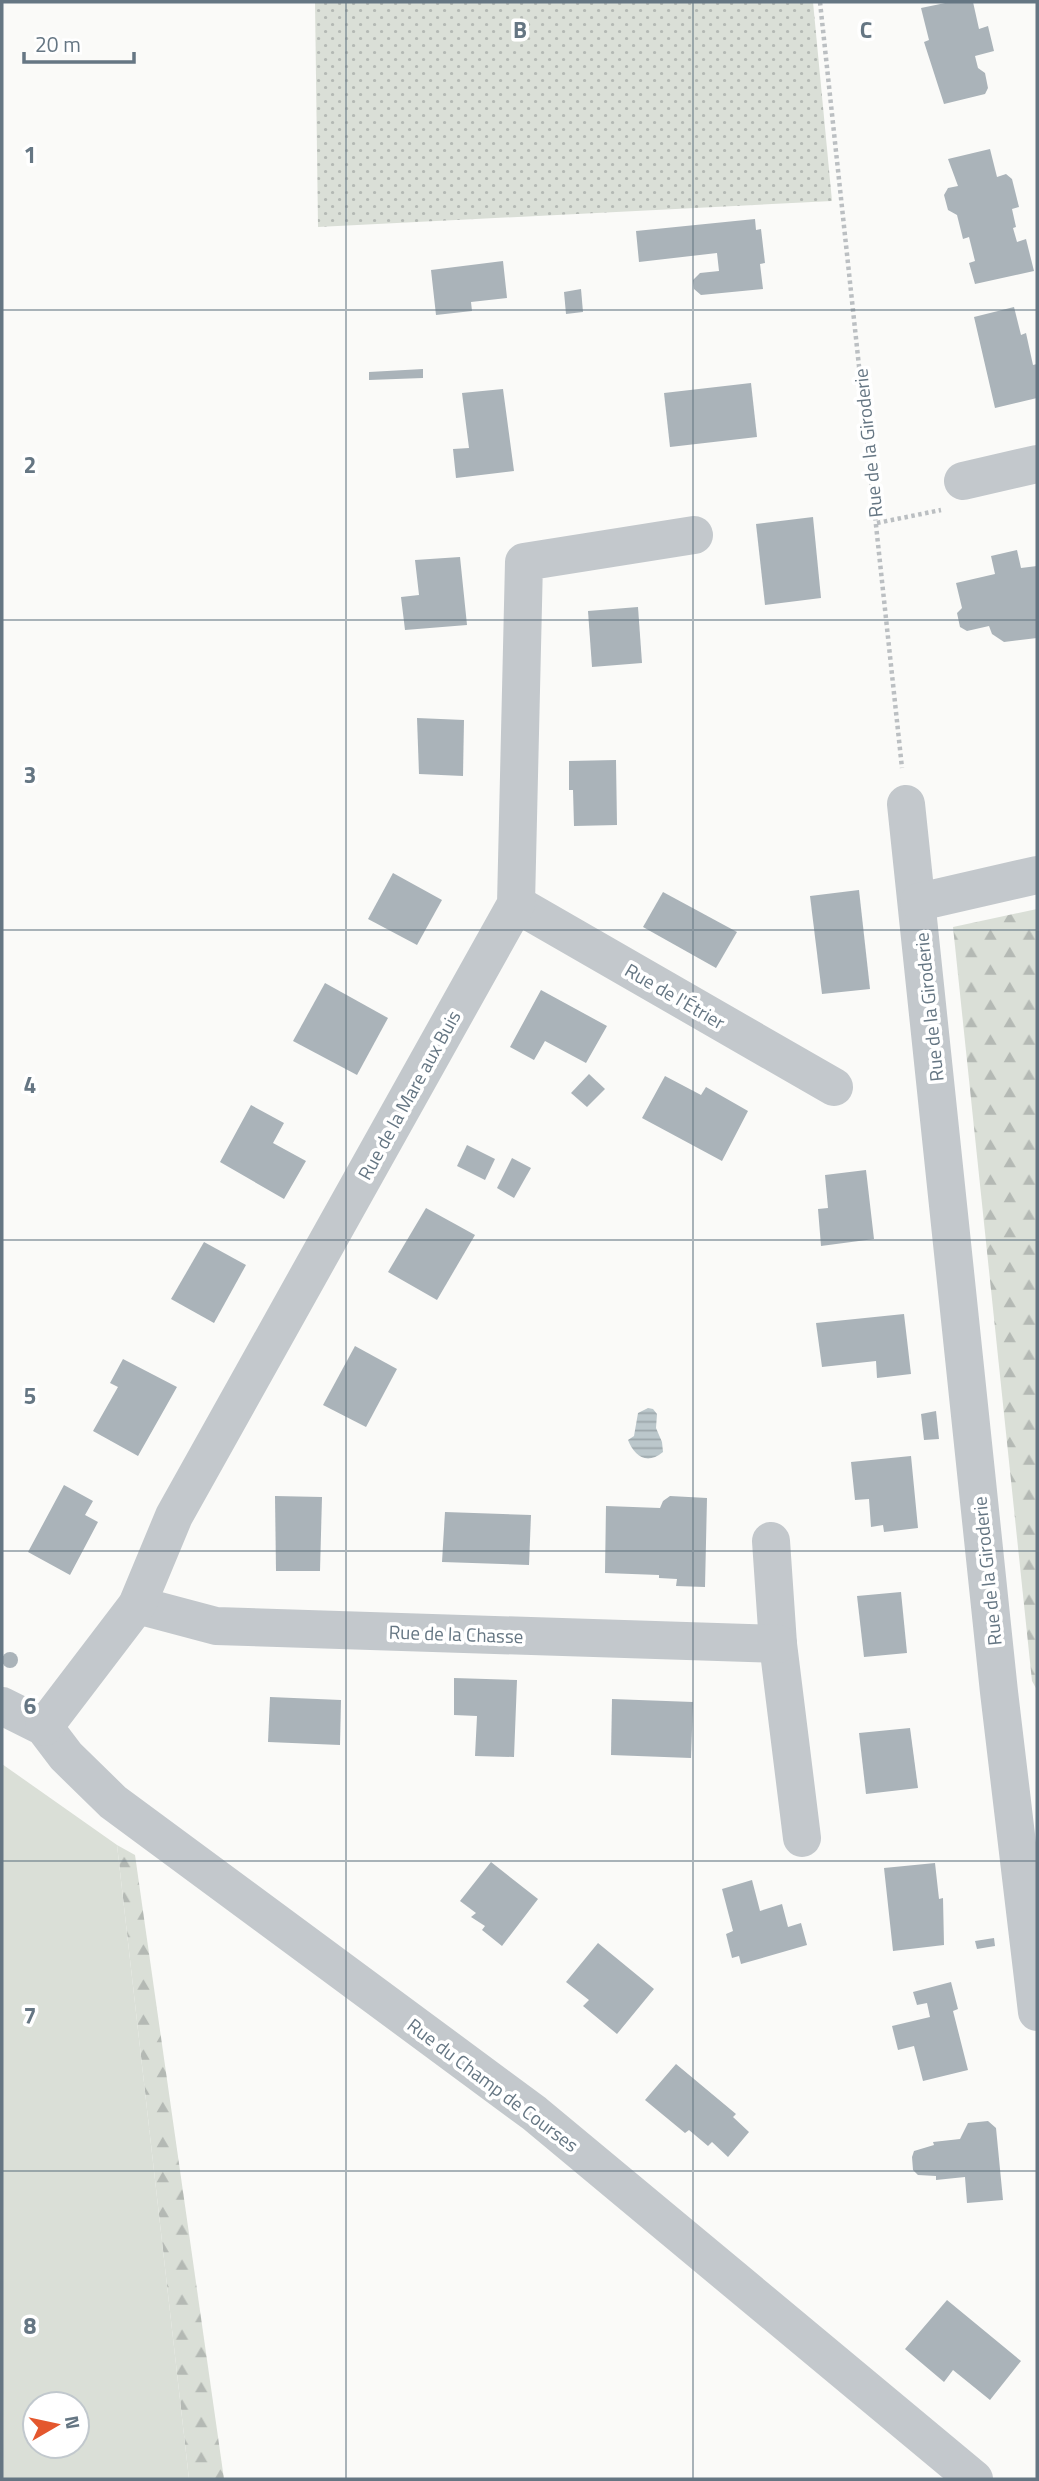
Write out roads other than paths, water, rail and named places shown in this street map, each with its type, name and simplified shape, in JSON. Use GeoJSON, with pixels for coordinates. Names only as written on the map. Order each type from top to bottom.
{"type":"FeatureCollection","features":[{"type":"Feature","properties":{"kind":"street"},"geometry":{"type":"LineString","coordinates":[[963,481],[1037,464]]}},
{"type":"Feature","properties":{"kind":"street","name":"Rue de la Mare aux Buis"},"geometry":{"type":"LineString","coordinates":[[44,1727],[137,1605],[174,1516],[516,905],[524,562],[694,535]]}},
{"type":"Feature","properties":{"kind":"street","name":"Rue de la Giroderie"},"geometry":{"type":"LineString","coordinates":[[906,804],[919,902],[999,1692],[1037,2012]]}},
{"type":"Feature","properties":{"kind":"street"},"geometry":{"type":"LineString","coordinates":[[919,902],[1037,875]]}},
{"type":"Feature","properties":{"kind":"street","name":"Rue de l'Étrier"},"geometry":{"type":"LineString","coordinates":[[516,905],[834,1087]]}},
{"type":"Feature","properties":{"kind":"street"},"geometry":{"type":"LineString","coordinates":[[771,1541],[778,1644],[802,1838]]}},
{"type":"Feature","properties":{"kind":"street","name":"Rue de la Chasse"},"geometry":{"type":"LineString","coordinates":[[137,1605],[216,1626],[778,1644]]}},
{"type":"Feature","properties":{"kind":"street","name":"Rue du Champ de Courses"},"geometry":{"type":"LineString","coordinates":[[2,1706],[44,1727],[66,1756],[113,1802],[534,2113],[974,2479]]}}]}
